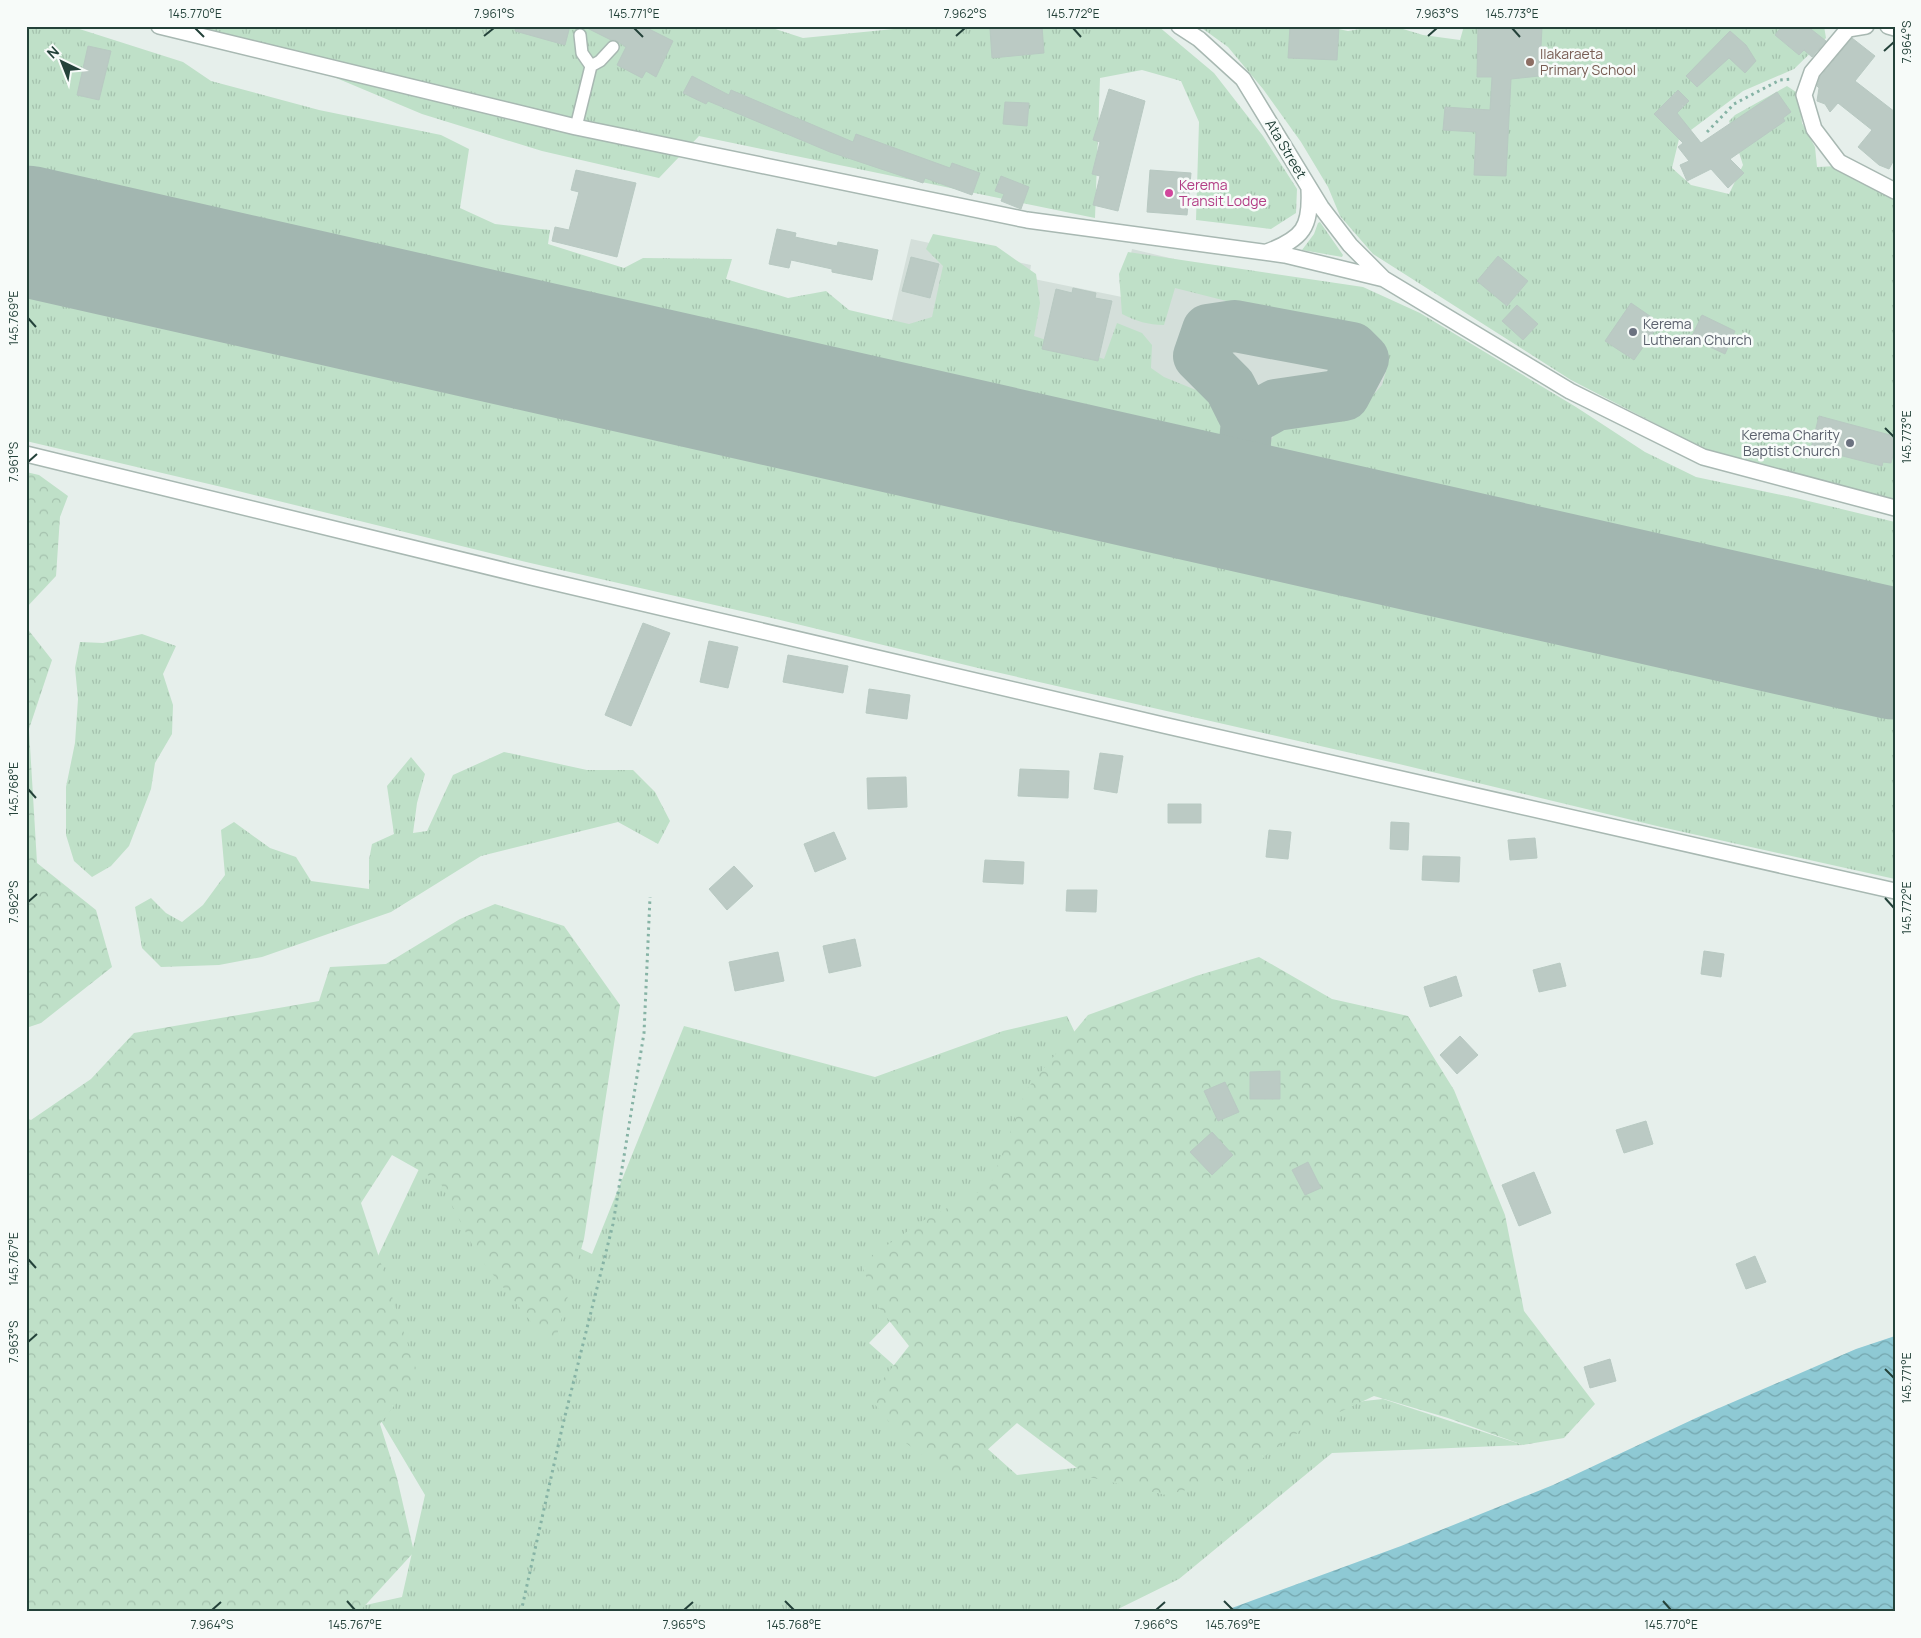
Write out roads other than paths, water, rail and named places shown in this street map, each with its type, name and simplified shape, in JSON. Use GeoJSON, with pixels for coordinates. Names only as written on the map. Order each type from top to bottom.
{"type":"FeatureCollection","features":[{"type":"Feature","properties":{"kind":"street"},"geometry":{"type":"LineString","coordinates":[[159,26],[576,127],[1027,220],[1285,255],[1384,279],[1570,391],[1704,457],[1895,508]]}},
{"type":"Feature","properties":{"kind":"street","name":"Ata Street"},"geometry":{"type":"LineString","coordinates":[[1179,26],[1243,79],[1320,207],[1350,245],[1384,279]]}},
{"type":"Feature","properties":{"kind":"street"},"geometry":{"type":"LineString","coordinates":[[1866,26],[1848,29],[1812,72],[1804,96],[1814,129],[1839,162],[1895,191]]}},
{"type":"Feature","properties":{"kind":"street"},"geometry":{"type":"LineString","coordinates":[[1888,26],[1895,28]]}},
{"type":"Feature","properties":{"kind":"street"},"geometry":{"type":"LineString","coordinates":[[1266,252],[1290,243],[1300,232],[1308,217],[1309,186]]}},
{"type":"Feature","properties":{"kind":"street"},"geometry":{"type":"LineString","coordinates":[[26,454],[531,577],[1163,725],[1895,891]]}},
{"type":"Feature","properties":{"kind":"lane"},"geometry":{"type":"LineString","coordinates":[[576,127],[590,66],[582,53],[580,35]]}},
{"type":"Feature","properties":{"kind":"lane"},"geometry":{"type":"LineString","coordinates":[[590,66],[600,61],[613,46]]}},
{"type":"Feature","properties":{"kind":"water"},"geometry":{"type":"Polygon","coordinates":[[[1895,1336],[1895,1612],[1221,1612],[1401,1546],[1553,1485],[1696,1418],[1856,1349],[1895,1336]]]}},
{"type":"Feature","properties":{"kind":"place","name":"Ilakaraeta Primary School"},"geometry":{"type":"Point","coordinates":[1530,62]}},
{"type":"Feature","properties":{"kind":"place","name":"Kerema Transit Lodge"},"geometry":{"type":"Point","coordinates":[1169,193]}},
{"type":"Feature","properties":{"kind":"place","name":"Kerema Lutheran Church"},"geometry":{"type":"Point","coordinates":[1633,332]}},
{"type":"Feature","properties":{"kind":"place","name":"Kerema Charity Baptist Church"},"geometry":{"type":"Point","coordinates":[1850,443]}}]}
